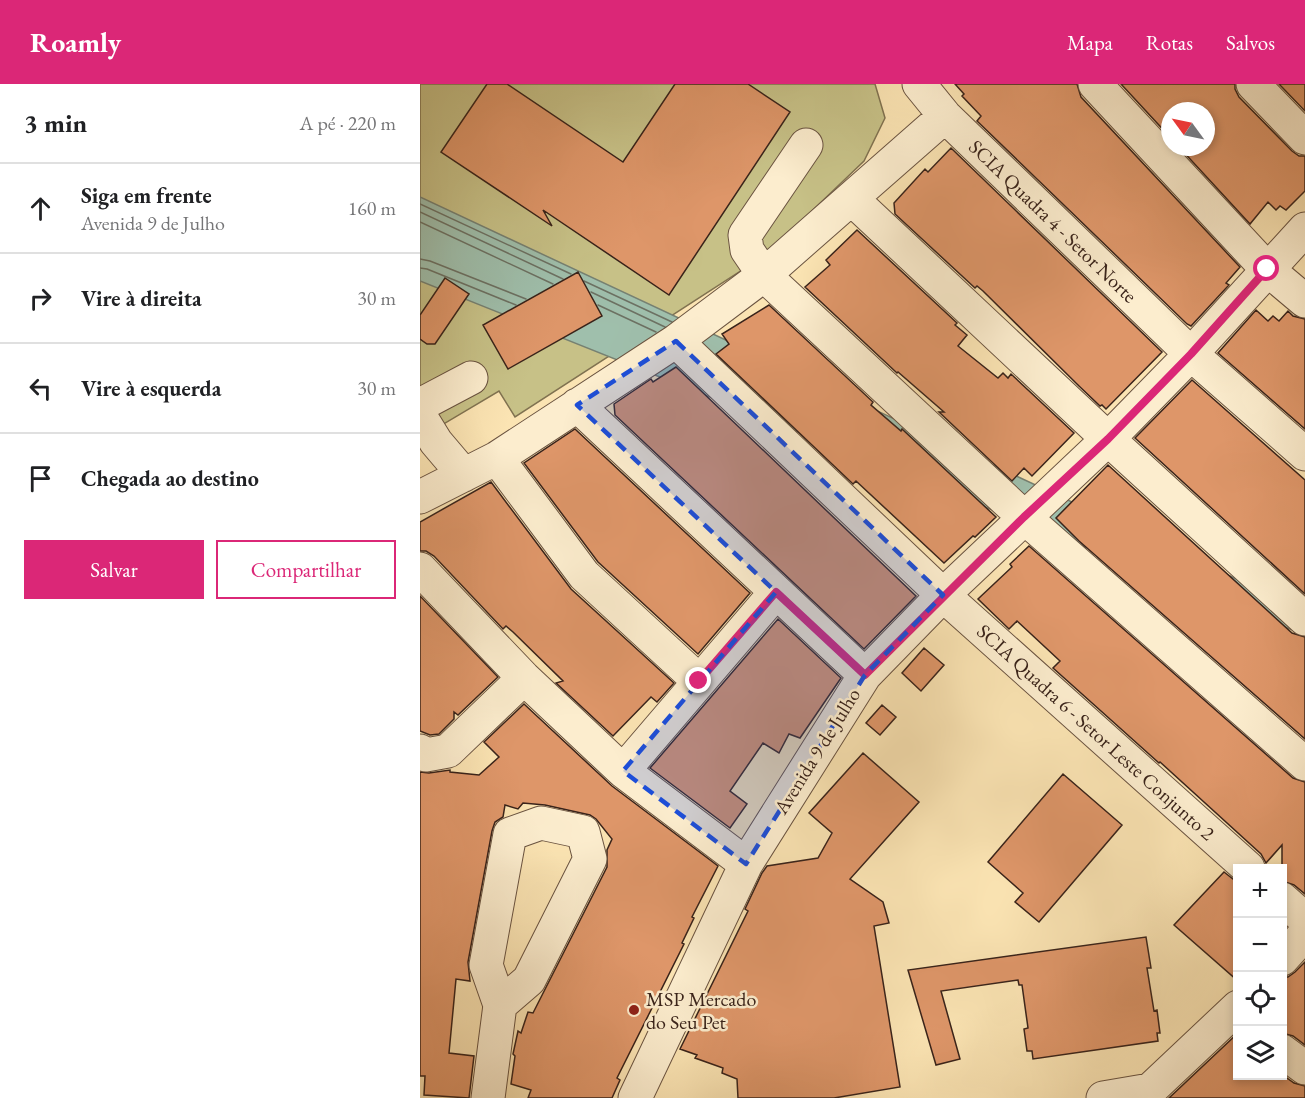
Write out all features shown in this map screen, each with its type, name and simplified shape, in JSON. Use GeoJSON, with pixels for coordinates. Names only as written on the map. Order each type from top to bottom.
{"type":"FeatureCollection","features":[{"type":"Feature","properties":{"kind":"street","name":"SCIA Quadra 4 - Setor Norte"},"geometry":{"type":"LineString","coordinates":[[919,84],[945,116],[1191,354],[1305,454]]}},
{"type":"Feature","properties":{"kind":"street"},"geometry":{"type":"LineString","coordinates":[[1095,84],[1267,269],[1305,302]]}},
{"type":"Feature","properties":{"kind":"street"},"geometry":{"type":"LineString","coordinates":[[1253,84],[1305,138]]}},
{"type":"Feature","properties":{"kind":"street"},"geometry":{"type":"LineString","coordinates":[[420,497],[497,458],[676,341],[764,276],[945,116]]}},
{"type":"Feature","properties":{"kind":"street"},"geometry":{"type":"LineString","coordinates":[[806,145],[745,235],[747,250],[764,276],[1024,517],[1305,764]]}},
{"type":"Feature","properties":{"kind":"street"},"geometry":{"type":"LineString","coordinates":[[852,199],[1108,439],[1305,619]]}},
{"type":"Feature","properties":{"kind":"street","name":"Avenida 9 de Julho"},"geometry":{"type":"LineString","coordinates":[[635,1098],[746,864],[865,675],[943,595],[1108,439],[1191,354],[1305,229]]}},
{"type":"Feature","properties":{"kind":"street","name":"SCIA Quadra 6 - Setor Leste Conjunto 2"},"geometry":{"type":"LineString","coordinates":[[676,341],[943,595],[1244,864]]}},
{"type":"Feature","properties":{"kind":"street"},"geometry":{"type":"LineString","coordinates":[[420,405],[471,378]]}},
{"type":"Feature","properties":{"kind":"street"},"geometry":{"type":"LineString","coordinates":[[577,405],[865,675]]}},
{"type":"Feature","properties":{"kind":"street"},"geometry":{"type":"LineString","coordinates":[[420,416],[436,442],[464,475]]}},
{"type":"Feature","properties":{"kind":"street"},"geometry":{"type":"LineString","coordinates":[[497,458],[584,575],[699,681]]}},
{"type":"Feature","properties":{"kind":"street"},"geometry":{"type":"LineString","coordinates":[[420,569],[524,678],[622,771],[746,864]]}},
{"type":"Feature","properties":{"kind":"street"},"geometry":{"type":"LineString","coordinates":[[622,771],[776,592]]}},
{"type":"Feature","properties":{"kind":"street"},"geometry":{"type":"LineString","coordinates":[[420,751],[426,755],[448,751],[524,678]]}},
{"type":"Feature","properties":{"kind":"street"},"geometry":{"type":"LineString","coordinates":[[488,1098],[500,1005],[486,965],[510,834],[541,823],[583,832],[590,859],[529,980],[500,1005]]}},
{"type":"Feature","properties":{"kind":"street"},"geometry":{"type":"LineString","coordinates":[[1287,903],[1305,919]]}},
{"type":"Feature","properties":{"kind":"street"},"geometry":{"type":"LineString","coordinates":[[1287,953],[1305,934]]}},
{"type":"Feature","properties":{"kind":"street"},"geometry":{"type":"LineString","coordinates":[[1103,1098],[1155,1094],[1233,1015]]}},
{"type":"Feature","properties":{"kind":"street"},"geometry":{"type":"LineString","coordinates":[[1287,1055],[1305,1068]]}},
{"type":"Feature","properties":{"kind":"highlighted area"},"geometry":{"type":"Polygon","coordinates":[[[676,341],[943,595],[865,675],[746,864],[623,771],[776,592],[577,405],[676,341]]]}},
{"type":"Feature","properties":{"kind":"shaded area"},"geometry":{"type":"Polygon","coordinates":[[[420,84],[875,84],[885,118],[864,161],[767,254],[515,417],[499,391],[420,438],[420,84]]]}},
{"type":"Feature","properties":{"kind":"water"},"geometry":{"type":"Polygon","coordinates":[[[420,197],[1305,611],[1305,635],[420,281],[420,197]]]}},
{"type":"Feature","properties":{"kind":"building"},"geometry":{"type":"Polygon","coordinates":[[[487,84],[507,84],[623,162],[675,84],[748,84],[790,112],[669,295],[543,210],[552,226],[441,152],[487,84]]]}},
{"type":"Feature","properties":{"kind":"building"},"geometry":{"type":"Polygon","coordinates":[[[955,84],[1077,84],[1081,97],[1240,267],[1226,283],[1229,285],[1191,326],[1187,324],[977,121],[981,116],[962,96],[964,94],[955,84]]]}},
{"type":"Feature","properties":{"kind":"building"},"geometry":{"type":"Polygon","coordinates":[[[1121,84],[1235,84],[1239,97],[1292,151],[1299,156],[1305,156],[1305,191],[1286,210],[1280,206],[1276,210],[1268,202],[1250,224],[1187,156],[1215,156],[1215,102],[1161,102],[1161,127],[1121,84]]]}},
{"type":"Feature","properties":{"kind":"building"},"geometry":{"type":"Polygon","coordinates":[[[1279,84],[1305,84],[1305,111],[1279,84]]]}},
{"type":"Feature","properties":{"kind":"building"},"geometry":{"type":"Polygon","coordinates":[[[951,148],[1162,352],[1106,409],[1079,386],[983,291],[977,286],[975,288],[895,214],[894,203],[925,169],[928,172],[951,148]]]}},
{"type":"Feature","properties":{"kind":"building"},"geometry":{"type":"Polygon","coordinates":[[[857,230],[957,323],[955,325],[967,335],[958,346],[998,378],[1003,373],[1008,378],[1011,374],[1074,433],[1032,476],[1024,468],[1012,481],[939,412],[944,412],[897,373],[805,287],[830,265],[826,260],[857,230]]]}},
{"type":"Feature","properties":{"kind":"building"},"geometry":{"type":"Polygon","coordinates":[[[578,272],[602,316],[508,369],[483,325],[578,272]]]}},
{"type":"Feature","properties":{"kind":"building"},"geometry":{"type":"Polygon","coordinates":[[[445,278],[469,294],[435,344],[427,344],[420,339],[420,315],[445,278]]]}},
{"type":"Feature","properties":{"kind":"building"},"geometry":{"type":"Polygon","coordinates":[[[769,305],[873,402],[871,405],[901,431],[902,429],[996,517],[944,563],[856,481],[853,484],[716,354],[729,344],[722,334],[769,305]]]}},
{"type":"Feature","properties":{"kind":"building"},"geometry":{"type":"Polygon","coordinates":[[[1256,310],[1268,321],[1273,316],[1279,321],[1288,311],[1293,316],[1305,319],[1305,429],[1218,353],[1256,310]]]}},
{"type":"Feature","properties":{"kind":"building"},"geometry":{"type":"Polygon","coordinates":[[[676,367],[916,596],[864,649],[615,415],[614,404],[651,379],[653,382],[676,367]]]}},
{"type":"Feature","properties":{"kind":"building"},"geometry":{"type":"Polygon","coordinates":[[[1192,380],[1305,480],[1305,594],[1135,438],[1192,380]]]}},
{"type":"Feature","properties":{"kind":"building"},"geometry":{"type":"Polygon","coordinates":[[[575,429],[750,593],[698,654],[598,562],[524,463],[575,429]]]}},
{"type":"Feature","properties":{"kind":"building"},"geometry":{"type":"Polygon","coordinates":[[[1108,465],[1292,633],[1305,637],[1305,739],[1079,541],[1056,518],[1108,465]]]}},
{"type":"Feature","properties":{"kind":"building"},"geometry":{"type":"Polygon","coordinates":[[[491,482],[571,589],[674,683],[657,702],[651,697],[613,736],[556,683],[563,681],[513,632],[506,626],[503,629],[434,556],[426,551],[420,551],[420,522],[491,482]]]}},
{"type":"Feature","properties":{"kind":"building"},"geometry":{"type":"Polygon","coordinates":[[[1029,546],[1293,778],[1305,782],[1305,894],[1287,883],[1287,864],[1282,864],[1282,845],[1266,863],[1261,854],[1053,668],[1060,661],[1017,621],[1009,629],[978,599],[1012,567],[1010,564],[1029,546]]]}},
{"type":"Feature","properties":{"kind":"building"},"geometry":{"type":"Polygon","coordinates":[[[420,596],[498,677],[458,715],[454,712],[454,719],[439,734],[430,735],[420,731],[420,596]]]}},
{"type":"Feature","properties":{"kind":"building"},"geometry":{"type":"Polygon","coordinates":[[[778,619],[841,678],[800,738],[789,734],[779,753],[763,743],[730,791],[747,804],[730,828],[650,768],[778,619]]]}},
{"type":"Feature","properties":{"kind":"building"},"geometry":{"type":"Polygon","coordinates":[[[924,648],[944,665],[921,691],[902,673],[924,648]]]}},
{"type":"Feature","properties":{"kind":"building"},"geometry":{"type":"Polygon","coordinates":[[[524,704],[612,786],[718,866],[692,917],[694,918],[682,943],[684,944],[617,1078],[620,1080],[612,1098],[528,1098],[531,1090],[511,1084],[515,1056],[513,1054],[518,1031],[521,1033],[528,1012],[533,1013],[607,867],[607,850],[612,839],[590,815],[545,805],[523,803],[518,809],[505,805],[503,817],[495,822],[468,962],[470,981],[456,979],[449,1053],[474,1056],[469,1098],[424,1095],[425,1076],[420,1076],[420,772],[450,770],[450,772],[479,775],[499,757],[484,742],[524,704]]]}},
{"type":"Feature","properties":{"kind":"building"},"geometry":{"type":"Polygon","coordinates":[[[882,705],[896,717],[880,735],[866,723],[882,705]]]}},
{"type":"Feature","properties":{"kind":"building"},"geometry":{"type":"Polygon","coordinates":[[[863,753],[919,802],[850,879],[883,902],[889,923],[874,926],[900,1087],[834,1098],[738,1098],[737,1079],[722,1073],[723,1068],[695,1058],[697,1055],[680,1049],[748,911],[745,909],[762,873],[767,866],[818,858],[832,833],[809,813],[863,753]]]}},
{"type":"Feature","properties":{"kind":"building"},"geometry":{"type":"Polygon","coordinates":[[[1063,774],[1122,825],[1039,922],[1015,902],[1023,893],[988,862],[1063,774]]]}},
{"type":"Feature","properties":{"kind":"building"},"geometry":{"type":"Polygon","coordinates":[[[1224,872],[1233,879],[1233,977],[1174,925],[1224,872]]]}},
{"type":"Feature","properties":{"kind":"building"},"geometry":{"type":"Polygon","coordinates":[[[1146,937],[1151,968],[1147,968],[1160,1033],[1157,1033],[1158,1041],[1033,1059],[1032,1051],[1027,1051],[1024,1029],[1028,1028],[1022,985],[1019,985],[1018,980],[941,991],[960,1059],[936,1065],[908,970],[1146,937]]]}},
{"type":"Feature","properties":{"kind":"building"},"geometry":{"type":"Polygon","coordinates":[[[1305,962],[1305,1045],[1287,1034],[1287,977],[1305,962]]]}},
{"type":"Feature","properties":{"kind":"building"},"geometry":{"type":"Polygon","coordinates":[[[1233,1038],[1233,1080],[1287,1080],[1287,1078],[1305,1086],[1305,1098],[1169,1098],[1233,1038]]]}},
{"type":"Feature","properties":{"kind":"place","name":"MSP Mercado do Seu Pet"},"geometry":{"type":"Point","coordinates":[634,1010]}},
{"type":"Feature","properties":{"kind":"route"},"geometry":{"type":"LineString","coordinates":[[699,681],[776,592],[865,675],[943,595],[1108,439],[1191,354],[1267,269]]}}]}
